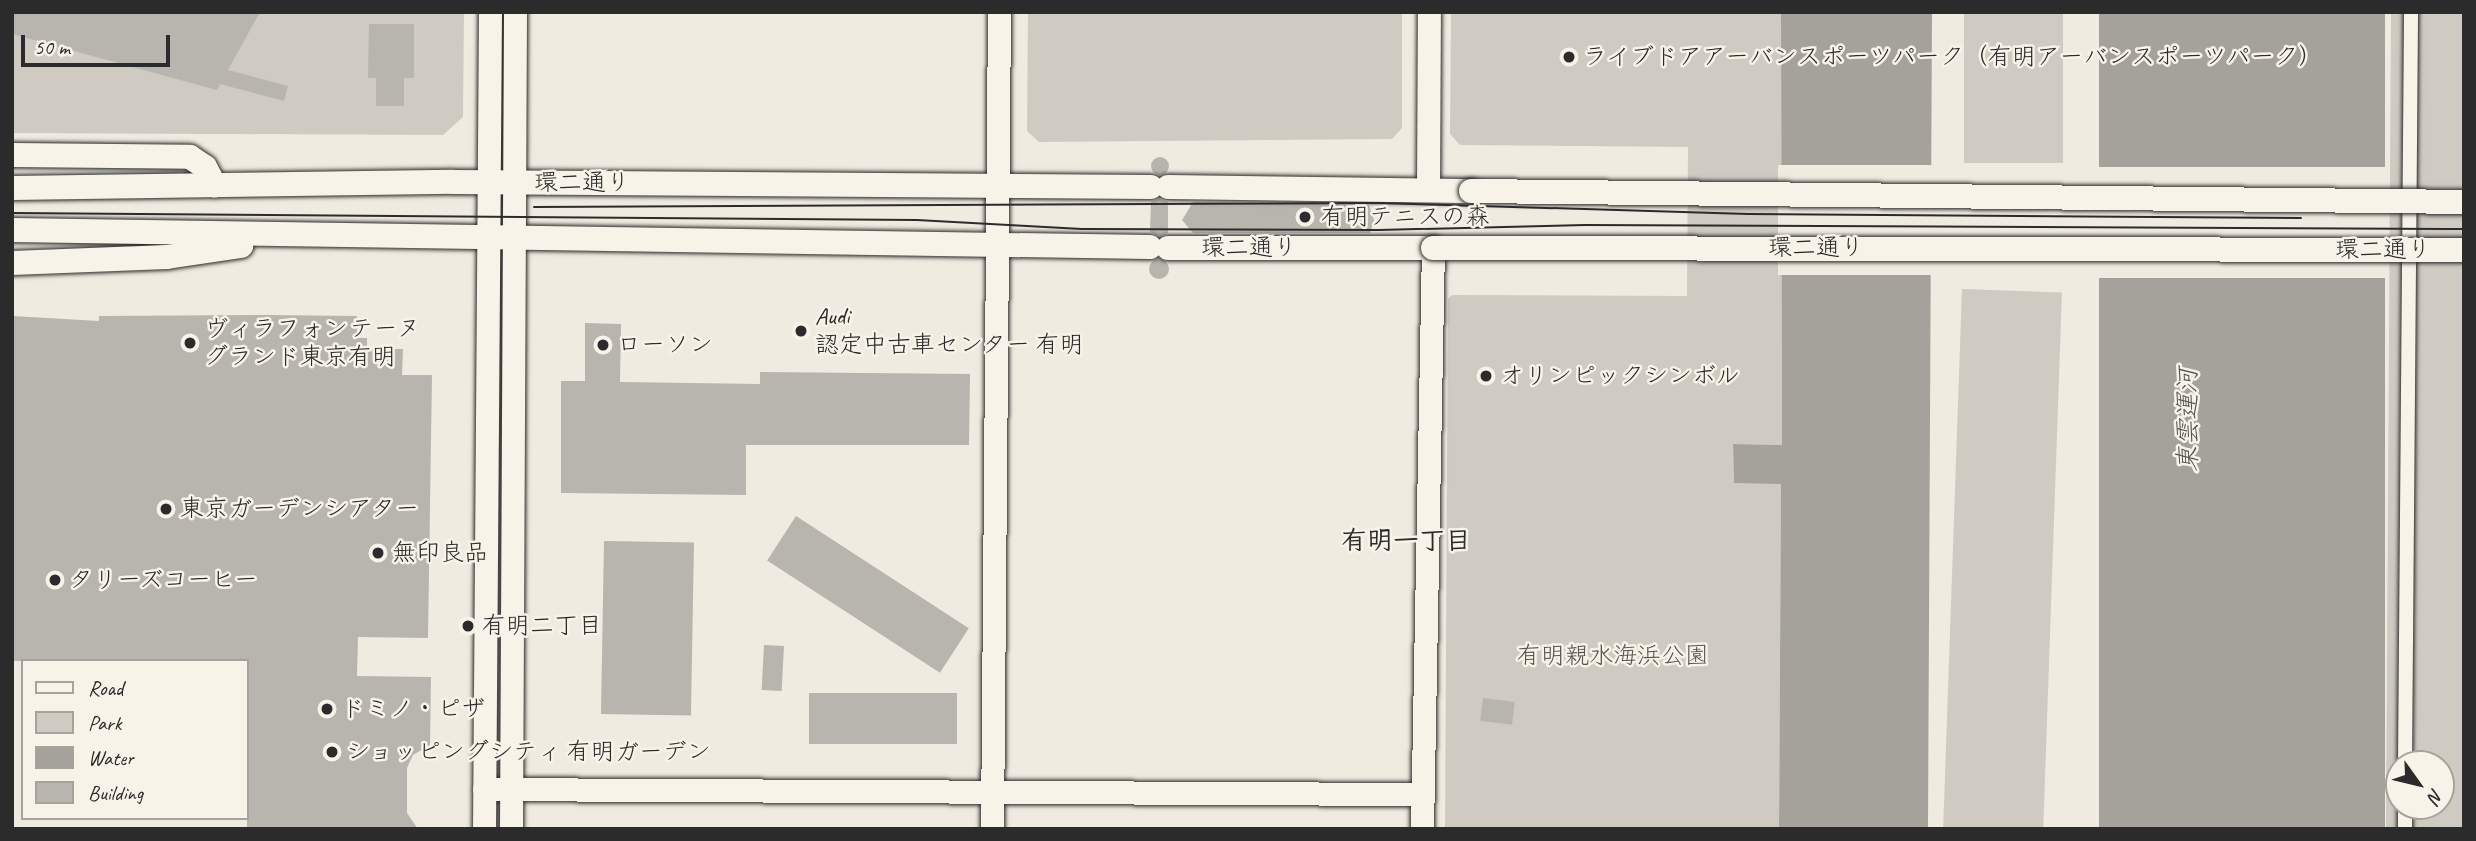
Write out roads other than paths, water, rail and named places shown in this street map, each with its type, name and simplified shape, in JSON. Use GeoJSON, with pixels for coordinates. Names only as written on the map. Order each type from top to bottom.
{"type":"FeatureCollection","features":[{"type":"Feature","properties":{"kind":"main road"},"geometry":{"type":"LineString","coordinates":[[12,155],[190,157],[205,167],[215,186]]}},
{"type":"Feature","properties":{"kind":"main road","name":"環二通り"},"geometry":{"type":"LineString","coordinates":[[12,188],[514,182],[2464,202]]}},
{"type":"Feature","properties":{"kind":"main road","name":"環二通り"},"geometry":{"type":"LineString","coordinates":[[12,230],[293,237],[1159,248],[2464,250]]}},
{"type":"Feature","properties":{"kind":"main road"},"geometry":{"type":"LineString","coordinates":[[12,263],[167,257],[293,237]]}},
{"type":"Feature","properties":{"kind":"street"},"geometry":{"type":"LineString","coordinates":[[484,829],[491,12]]}},
{"type":"Feature","properties":{"kind":"street"},"geometry":{"type":"LineString","coordinates":[[511,829],[515,12]]}},
{"type":"Feature","properties":{"kind":"street"},"geometry":{"type":"LineString","coordinates":[[992,829],[999,12]]}},
{"type":"Feature","properties":{"kind":"street"},"geometry":{"type":"LineString","coordinates":[[1428,190],[1429,12]]}},
{"type":"Feature","properties":{"kind":"street"},"geometry":{"type":"LineString","coordinates":[[2406,750],[2411,12]]}},
{"type":"Feature","properties":{"kind":"street"},"geometry":{"type":"LineString","coordinates":[[1422,829],[1433,248]]}},
{"type":"Feature","properties":{"kind":"street"},"geometry":{"type":"LineString","coordinates":[[484,789],[1422,794]]}},
{"type":"Feature","properties":{"kind":"water"},"geometry":{"type":"Polygon","coordinates":[[[1781,12],[1932,12],[1928,829],[1779,829],[1781,484],[1734,483],[1733,444],[1782,445],[1781,12]]]}},
{"type":"Feature","properties":{"kind":"water","name":"東雲運河"},"geometry":{"type":"Polygon","coordinates":[[[2099,12],[2385,12],[2385,829],[2099,829],[2099,12]]]}},
{"type":"Feature","properties":{"kind":"tram line"},"geometry":{"type":"LineString","coordinates":[[534,207],[1380,203],[1748,214],[2301,218]]}},
{"type":"Feature","properties":{"kind":"tram line"},"geometry":{"type":"LineString","coordinates":[[12,213],[917,220],[1082,229],[1379,230],[1585,225],[2464,229]]}},
{"type":"Feature","properties":{"kind":"place","name":"ライブドアアーバンスポーツパーク（有明アーバンスポーツパーク）"},"geometry":{"type":"Point","coordinates":[1569,57]}},
{"type":"Feature","properties":{"kind":"place","name":"有明テニスの森"},"geometry":{"type":"Point","coordinates":[1305,217]}},
{"type":"Feature","properties":{"kind":"place","name":"Audi 認定中古車センター 有明"},"geometry":{"type":"Point","coordinates":[801,331]}},
{"type":"Feature","properties":{"kind":"place","name":"ヴィラフォンテーヌ グランド東京有明"},"geometry":{"type":"Point","coordinates":[190,343]}},
{"type":"Feature","properties":{"kind":"place","name":"ローソン"},"geometry":{"type":"Point","coordinates":[603,345]}},
{"type":"Feature","properties":{"kind":"place","name":"オリンピックシンボル"},"geometry":{"type":"Point","coordinates":[1486,376]}},
{"type":"Feature","properties":{"kind":"place","name":"東京ガーデンシアター"},"geometry":{"type":"Point","coordinates":[166,509]}},
{"type":"Feature","properties":{"kind":"place","name":"無印良品"},"geometry":{"type":"Point","coordinates":[378,553]}},
{"type":"Feature","properties":{"kind":"place","name":"タリーズコーヒー"},"geometry":{"type":"Point","coordinates":[55,580]}},
{"type":"Feature","properties":{"kind":"place","name":"有明二丁目"},"geometry":{"type":"Point","coordinates":[468,626]}},
{"type":"Feature","properties":{"kind":"place","name":"ドミノ・ピザ"},"geometry":{"type":"Point","coordinates":[327,709]}},
{"type":"Feature","properties":{"kind":"place","name":"ショッピングシティ 有明ガーデン"},"geometry":{"type":"Point","coordinates":[332,752]}},
{"type":"Feature","properties":{"kind":"district","name":"有明一丁目"},"geometry":{"type":"Point","coordinates":[1406,541]}},
{"type":"Feature","properties":{"kind":"park label","name":"有明親水海浜公園"},"geometry":{"type":"Point","coordinates":[1613,656]}}]}
